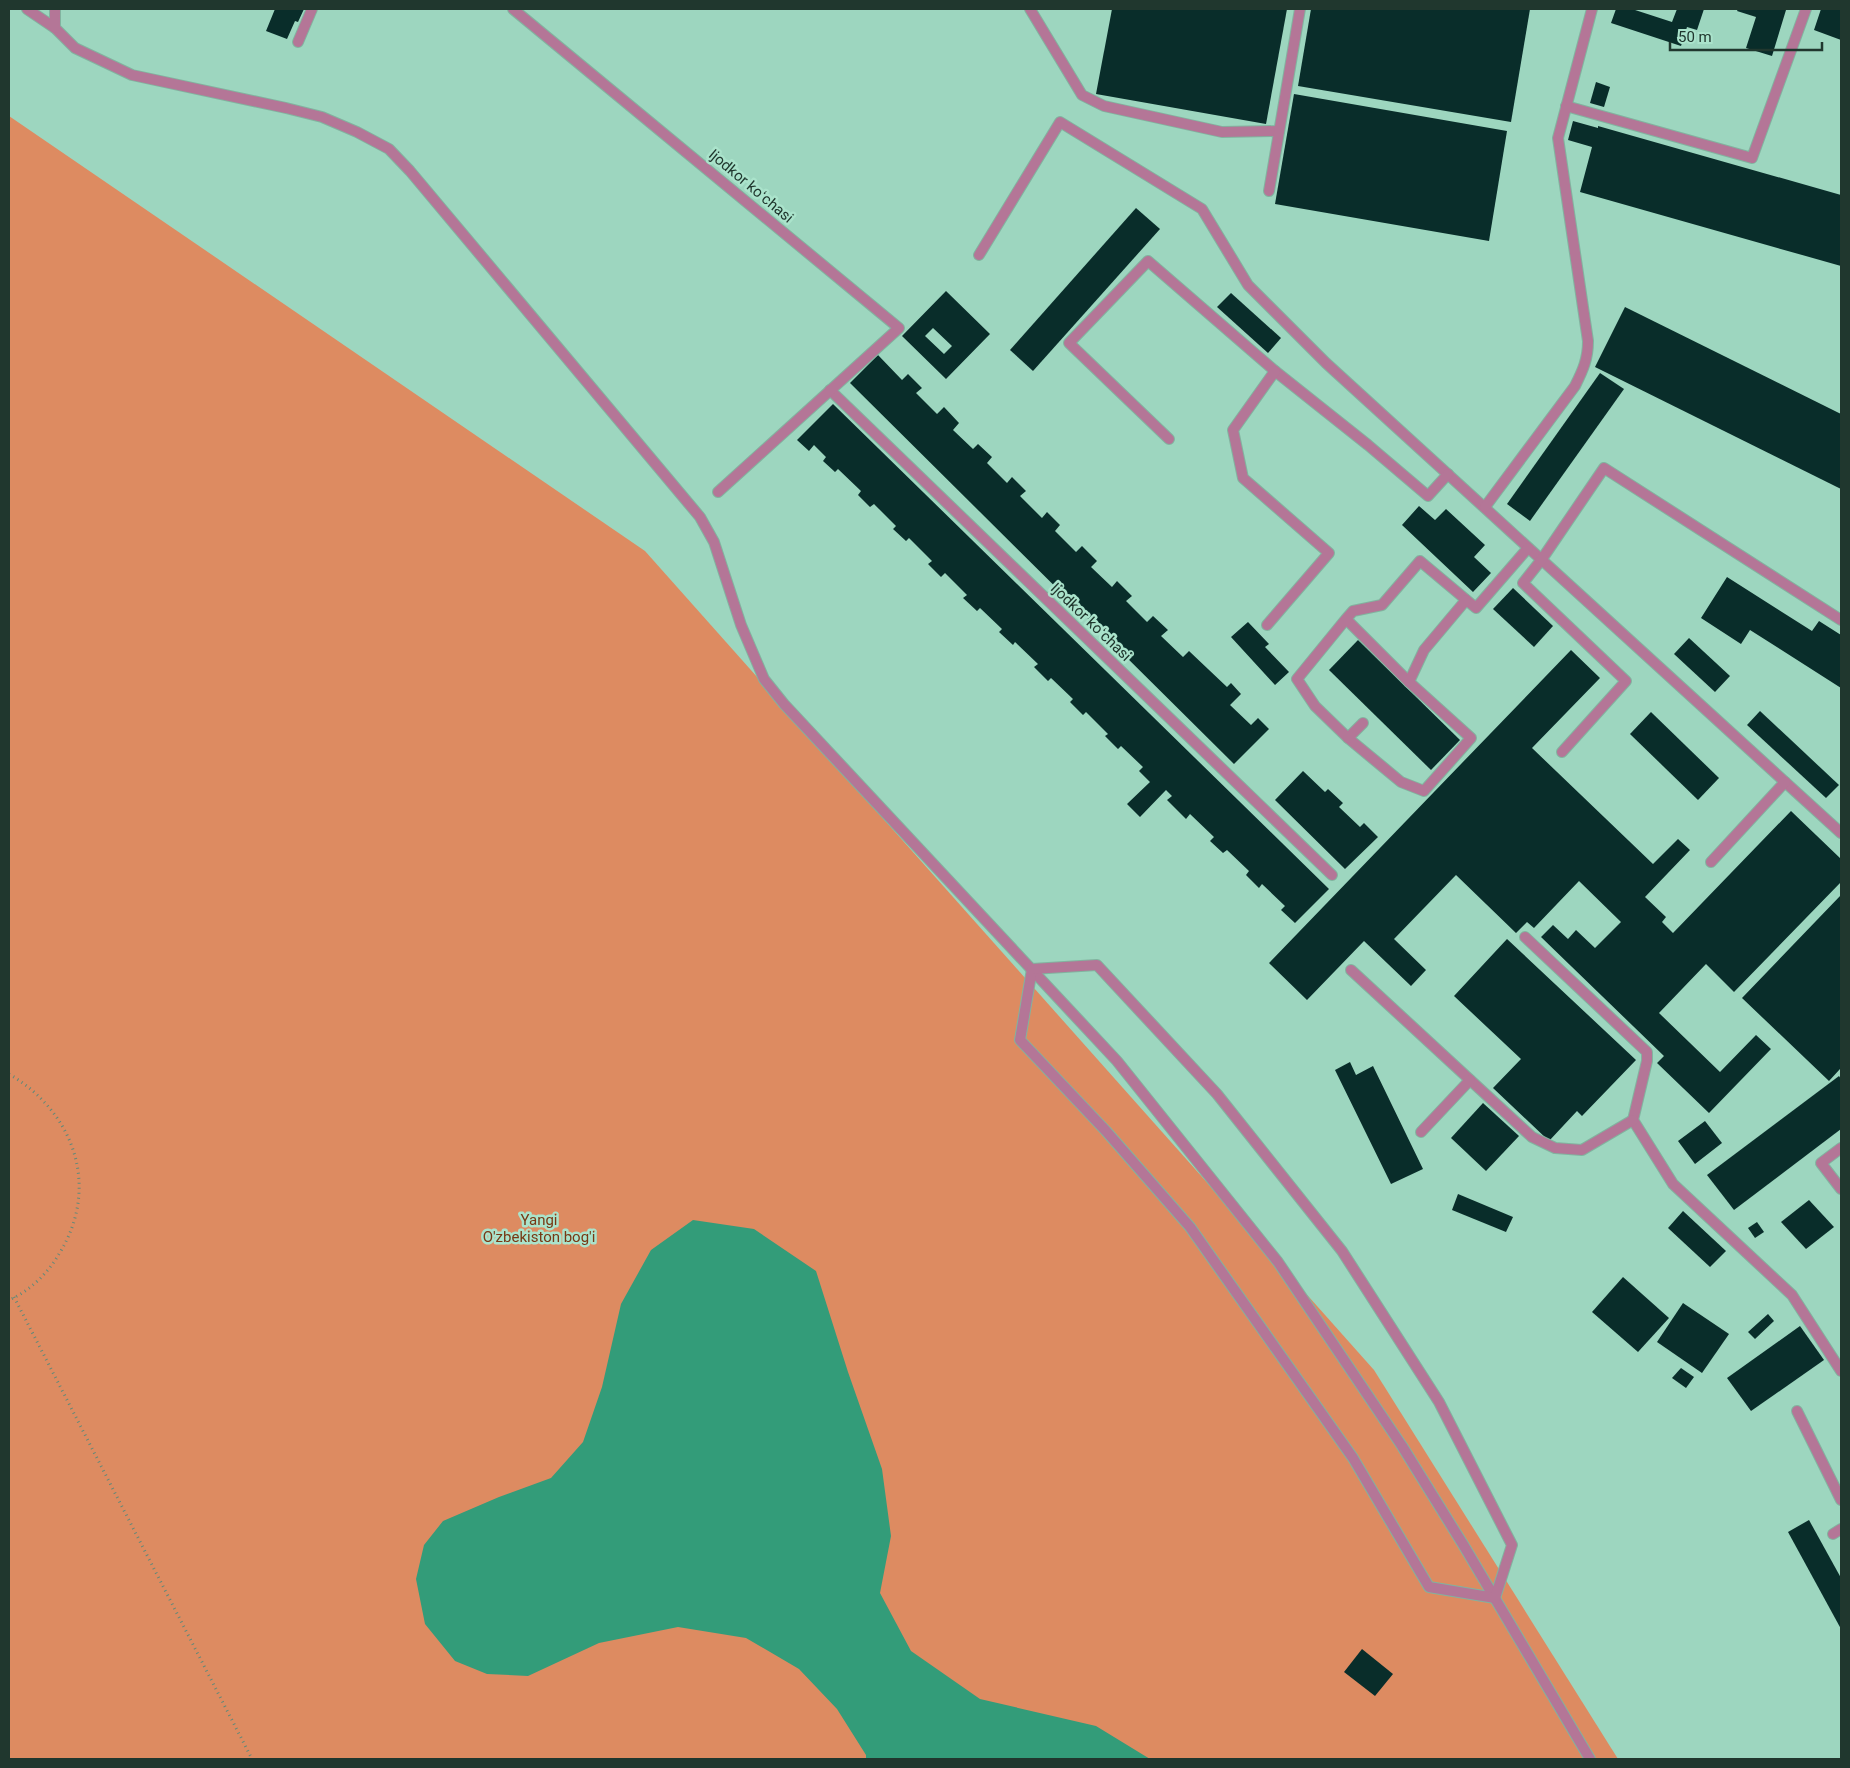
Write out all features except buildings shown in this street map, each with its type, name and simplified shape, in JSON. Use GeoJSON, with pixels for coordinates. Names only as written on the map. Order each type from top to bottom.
{"type":"FeatureCollection","features":[{"type":"Feature","properties":{"kind":"street"},"geometry":{"type":"LineString","coordinates":[[27,9],[55,28],[76,48],[132,75],[286,108],[322,118],[358,132],[389,149],[410,171],[700,517],[714,542],[741,625],[764,679],[784,704],[1117,1061],[1278,1262],[1402,1446],[1590,1759]]}},
{"type":"Feature","properties":{"kind":"street"},"geometry":{"type":"LineString","coordinates":[[55,9],[55,28]]}},
{"type":"Feature","properties":{"kind":"street"},"geometry":{"type":"LineString","coordinates":[[298,42],[312,9]]}},
{"type":"Feature","properties":{"kind":"street","name":"Ijodkor koʻchasi"},"geometry":{"type":"LineString","coordinates":[[513,9],[899,328],[718,492]]}},
{"type":"Feature","properties":{"kind":"street"},"geometry":{"type":"LineString","coordinates":[[1030,9],[1082,95],[1104,106],[1222,132],[1279,131]]}},
{"type":"Feature","properties":{"kind":"street"},"geometry":{"type":"LineString","coordinates":[[1269,191],[1300,9]]}},
{"type":"Feature","properties":{"kind":"street"},"geometry":{"type":"LineString","coordinates":[[1485,507],[1575,386],[1585,367],[1588,355],[1588,341],[1558,138],[1592,9]]}},
{"type":"Feature","properties":{"kind":"street"},"geometry":{"type":"LineString","coordinates":[[1566,106],[1752,158],[1806,9]]}},
{"type":"Feature","properties":{"kind":"street"},"geometry":{"type":"LineString","coordinates":[[979,255],[1060,122],[1202,209],[1248,285],[1326,363],[1841,833]]}},
{"type":"Feature","properties":{"kind":"street"},"geometry":{"type":"LineString","coordinates":[[1169,439],[1069,343],[1148,261],[1275,371],[1368,445],[1428,496],[1448,474]]}},
{"type":"Feature","properties":{"kind":"street"},"geometry":{"type":"LineString","coordinates":[[1267,625],[1329,553],[1244,478],[1234,430],[1275,371]]}},
{"type":"Feature","properties":{"kind":"street","name":"Ijodkor koʻchasi"},"geometry":{"type":"LineString","coordinates":[[830,390],[1332,876]]}},
{"type":"Feature","properties":{"kind":"street"},"geometry":{"type":"LineString","coordinates":[[1562,752],[1626,681],[1522,583],[1542,559],[1604,468],[1841,620]]}},
{"type":"Feature","properties":{"kind":"street"},"geometry":{"type":"LineString","coordinates":[[1346,618],[1409,682],[1471,738],[1424,791],[1402,782],[1348,738],[1316,706],[1296,678],[1346,618],[1353,611],[1382,605],[1420,561],[1476,608],[1528,548]]}},
{"type":"Feature","properties":{"kind":"street"},"geometry":{"type":"LineString","coordinates":[[1409,682],[1424,650],[1466,600]]}},
{"type":"Feature","properties":{"kind":"street"},"geometry":{"type":"LineString","coordinates":[[1348,738],[1363,723]]}},
{"type":"Feature","properties":{"kind":"street"},"geometry":{"type":"LineString","coordinates":[[1710,862],[1785,782]]}},
{"type":"Feature","properties":{"kind":"street"},"geometry":{"type":"LineString","coordinates":[[1524,937],[1647,1052],[1647,1061],[1633,1120],[1673,1184],[1792,1295],[1841,1371]]}},
{"type":"Feature","properties":{"kind":"street"},"geometry":{"type":"LineString","coordinates":[[1032,969],[1097,965],[1217,1094],[1342,1251],[1440,1402],[1512,1545],[1495,1598]]}},
{"type":"Feature","properties":{"kind":"street"},"geometry":{"type":"LineString","coordinates":[[1032,969],[1020,1040],[1106,1130],[1190,1227],[1353,1458],[1429,1587],[1495,1598]]}},
{"type":"Feature","properties":{"kind":"street"},"geometry":{"type":"LineString","coordinates":[[1351,970],[1532,1137],[1555,1148],[1582,1150],[1633,1120]]}},
{"type":"Feature","properties":{"kind":"street"},"geometry":{"type":"LineString","coordinates":[[1421,1132],[1470,1080]]}},
{"type":"Feature","properties":{"kind":"street"},"geometry":{"type":"LineString","coordinates":[[1841,1148],[1821,1163],[1841,1189]]}},
{"type":"Feature","properties":{"kind":"street"},"geometry":{"type":"LineString","coordinates":[[1798,1411],[1841,1500]]}},
{"type":"Feature","properties":{"kind":"path"},"geometry":{"type":"LineString","coordinates":[[9,1074],[39,1094],[52,1108],[62,1124],[76,1158],[79,1194],[72,1230],[55,1262],[36,1282],[9,1300]]}},
{"type":"Feature","properties":{"kind":"path"},"geometry":{"type":"LineString","coordinates":[[14,1297],[252,1759]]}},
{"type":"Feature","properties":{"kind":"green space","name":"Yangi O'zbekiston bog'i"},"geometry":{"type":"Polygon","coordinates":[[[9,116],[645,551],[1374,1370],[1618,1759],[9,1759],[9,116]]]}},
{"type":"Feature","properties":{"kind":"shaded area"},"geometry":{"type":"Polygon","coordinates":[[[693,1220],[754,1229],[816,1271],[848,1372],[882,1469],[891,1536],[880,1593],[911,1651],[980,1699],[1096,1726],[1150,1759],[866,1759],[866,1755],[837,1709],[799,1669],[746,1638],[678,1627],[599,1643],[528,1676],[487,1674],[455,1661],[425,1624],[416,1579],[424,1545],[443,1521],[499,1497],[551,1478],[583,1442],[602,1387],[621,1304],[651,1250],[693,1220]]]}}]}
